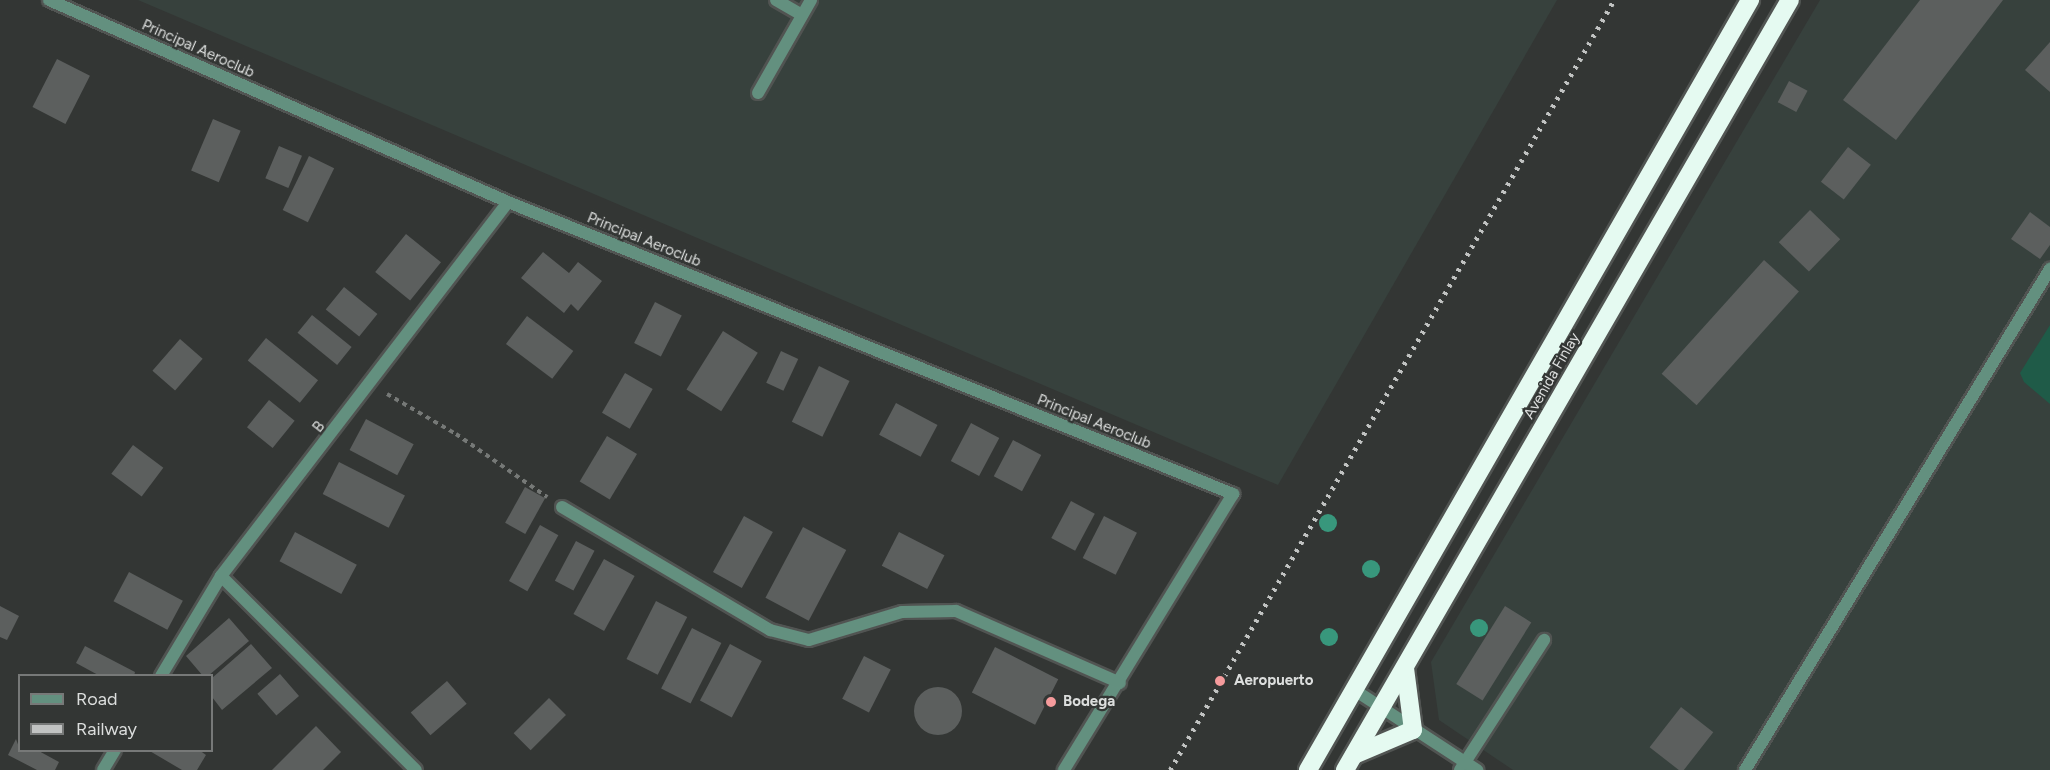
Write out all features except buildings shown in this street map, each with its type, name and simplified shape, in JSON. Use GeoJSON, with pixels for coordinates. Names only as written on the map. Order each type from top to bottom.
{"type":"FeatureCollection","features":[{"type":"Feature","properties":{"kind":"highway","name":"Avenida Finlay"},"geometry":{"type":"LineString","coordinates":[[1308,770],[1356,691],[1750,0]]}},
{"type":"Feature","properties":{"kind":"highway","name":"Avenida Finlay"},"geometry":{"type":"LineString","coordinates":[[1350,763],[1790,0]]}},
{"type":"Feature","properties":{"kind":"highway"},"geometry":{"type":"LineString","coordinates":[[1350,763],[1413,730],[1404,668]]}},
{"type":"Feature","properties":{"kind":"street","name":"Principal Aeroclub"},"geometry":{"type":"LineString","coordinates":[[49,0],[508,202],[1233,494],[1120,683]]}},
{"type":"Feature","properties":{"kind":"street"},"geometry":{"type":"LineString","coordinates":[[777,0],[802,15]]}},
{"type":"Feature","properties":{"kind":"street"},"geometry":{"type":"LineString","coordinates":[[758,93],[811,0]]}},
{"type":"Feature","properties":{"kind":"street","name":"B"},"geometry":{"type":"LineString","coordinates":[[162,674],[221,576],[508,202]]}},
{"type":"Feature","properties":{"kind":"street"},"geometry":{"type":"LineString","coordinates":[[1745,770],[2050,269]]}},
{"type":"Feature","properties":{"kind":"street"},"geometry":{"type":"LineString","coordinates":[[562,507],[770,630],[809,640],[902,612],[956,611],[1120,683],[1064,770]]}},
{"type":"Feature","properties":{"kind":"street"},"geometry":{"type":"LineString","coordinates":[[221,576],[416,770]]}},
{"type":"Feature","properties":{"kind":"street"},"geometry":{"type":"LineString","coordinates":[[1462,766],[1544,640]]}},
{"type":"Feature","properties":{"kind":"street"},"geometry":{"type":"LineString","coordinates":[[1356,691],[1462,766],[1477,770]]}},
{"type":"Feature","properties":{"kind":"street"},"geometry":{"type":"LineString","coordinates":[[103,770],[114,752]]}},
{"type":"Feature","properties":{"kind":"path"},"geometry":{"type":"LineString","coordinates":[[370,384],[456,434],[562,507]]}},
{"type":"Feature","properties":{"kind":"shaded area"},"geometry":{"type":"Polygon","coordinates":[[[138,0],[1557,0],[1278,485],[138,0]]]}},
{"type":"Feature","properties":{"kind":"shaded area"},"geometry":{"type":"Polygon","coordinates":[[[1820,0],[2050,0],[2050,770],[1513,770],[1439,720],[1431,662],[1820,0]]]}},
{"type":"Feature","properties":{"kind":"green space"},"geometry":{"type":"Polygon","coordinates":[[[2050,325],[2050,404],[2024,382],[2020,373],[2050,325]]]}},
{"type":"Feature","properties":{"kind":"railway"},"geometry":{"type":"LineString","coordinates":[[1170,770],[1614,0]]}},
{"type":"Feature","properties":{"kind":"place","name":"Aeropuerto"},"geometry":{"type":"Point","coordinates":[1220,681]}},
{"type":"Feature","properties":{"kind":"place","name":"Bodega"},"geometry":{"type":"Point","coordinates":[1051,702]}}]}
